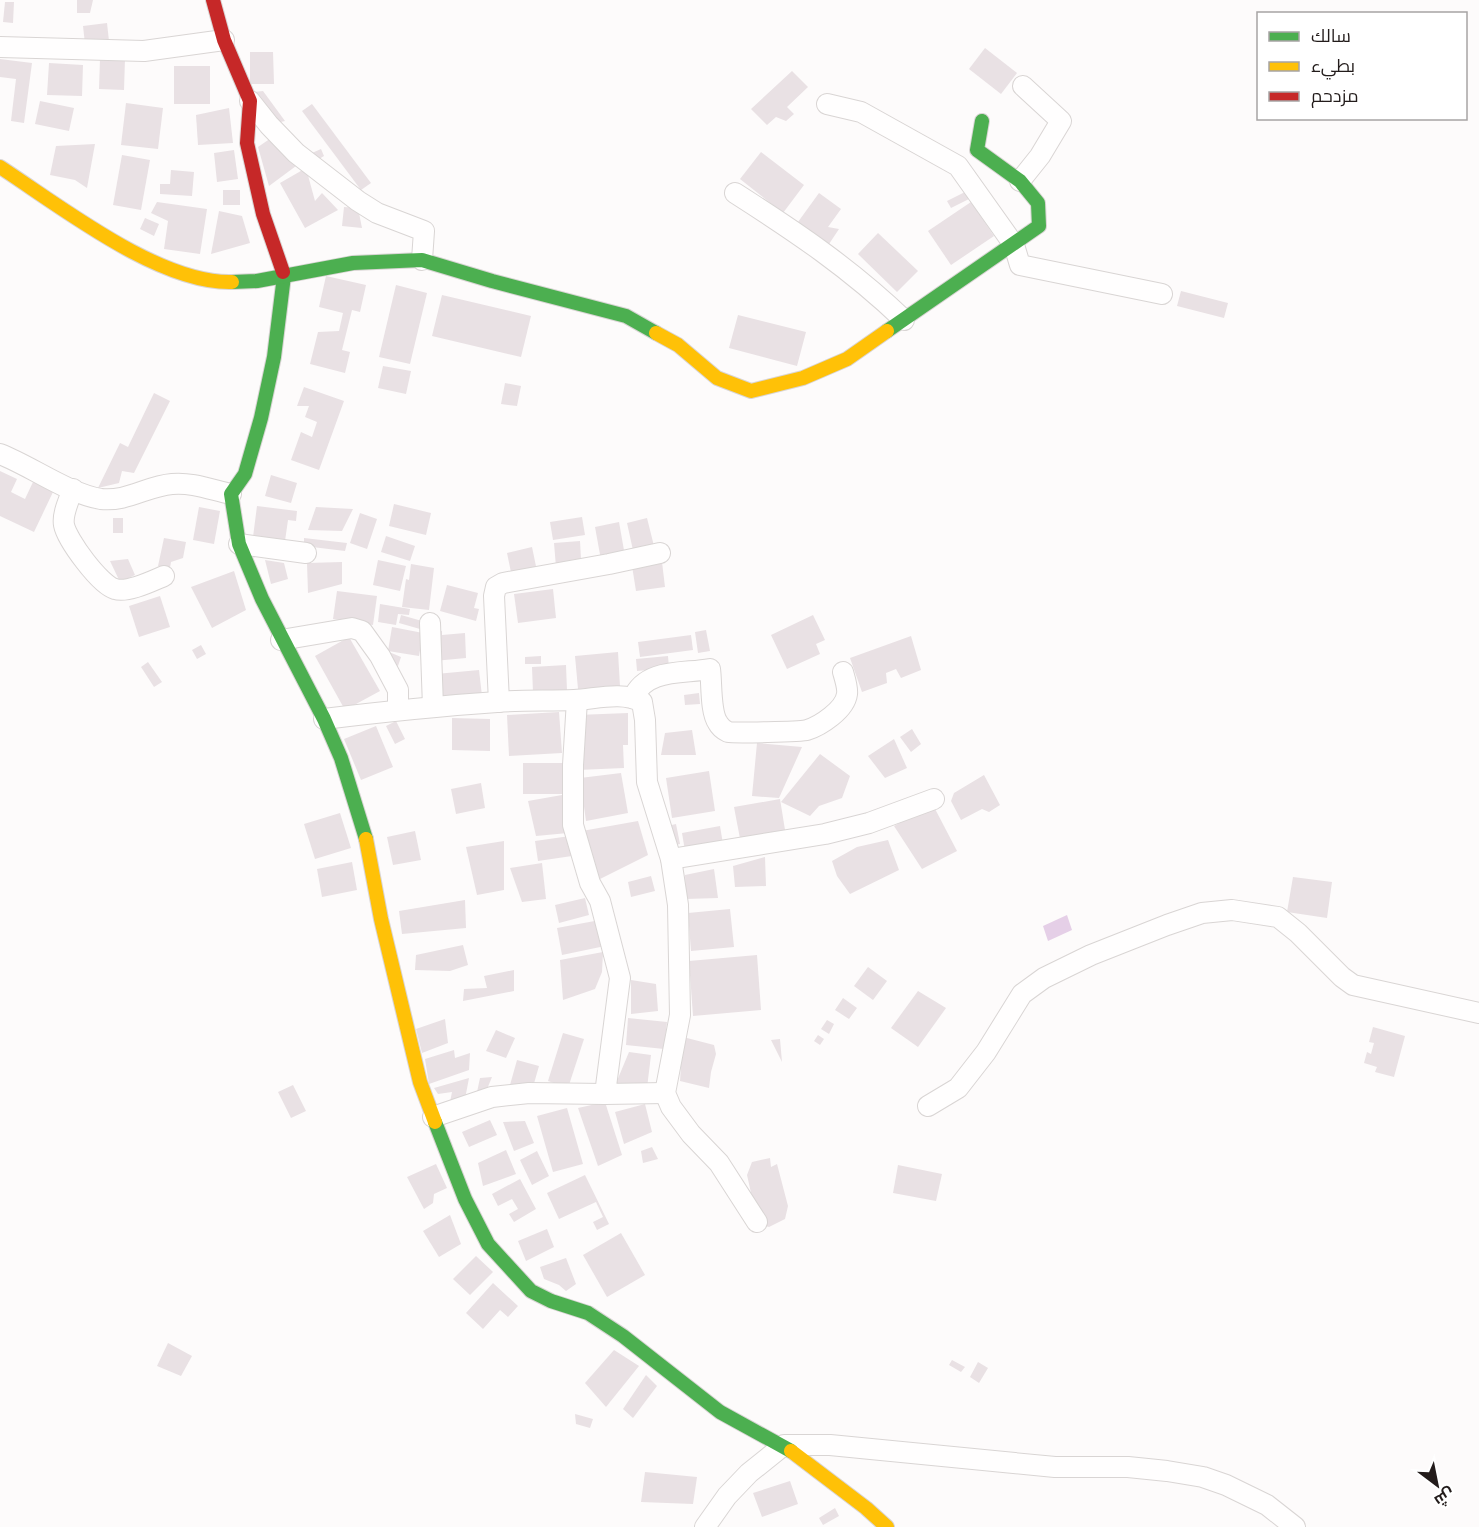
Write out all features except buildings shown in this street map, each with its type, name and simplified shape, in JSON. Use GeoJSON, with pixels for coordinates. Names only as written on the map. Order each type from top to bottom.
{"type":"FeatureCollection","features":[{"type":"Feature","properties":{"kind":"street"},"geometry":{"type":"LineString","coordinates":[[213,0],[224,40],[250,100],[269,125],[296,153],[358,201],[377,213],[424,231],[422,260]]}},
{"type":"Feature","properties":{"kind":"street"},"geometry":{"type":"LineString","coordinates":[[0,47],[144,51],[224,40]]}},
{"type":"Feature","properties":{"kind":"street"},"geometry":{"type":"LineString","coordinates":[[1020,180],[1040,156],[1061,121],[1023,86]]}},
{"type":"Feature","properties":{"kind":"street"},"geometry":{"type":"LineString","coordinates":[[250,100],[247,143],[263,214],[284,276],[274,357],[261,418],[245,474],[231,494],[239,543],[281,640],[324,719],[341,758],[365,834],[384,930],[420,1082],[465,1199],[488,1244],[531,1290],[551,1301],[588,1313],[623,1336],[720,1412],[784,1445],[887,1527]]}},
{"type":"Feature","properties":{"kind":"street"},"geometry":{"type":"LineString","coordinates":[[827,104],[861,112],[958,166],[1014,245],[1020,265],[1162,294]]}},
{"type":"Feature","properties":{"kind":"street"},"geometry":{"type":"LineString","coordinates":[[0,167],[112,241],[168,268],[196,277],[224,282],[257,281],[352,263],[422,260],[626,316],[678,345],[717,378],[751,391],[803,378],[847,358],[1039,226],[1038,203],[1020,180],[977,150],[982,121]]}},
{"type":"Feature","properties":{"kind":"street"},"geometry":{"type":"LineString","coordinates":[[735,193],[810,241],[872,289],[904,320]]}},
{"type":"Feature","properties":{"kind":"street"},"geometry":{"type":"LineString","coordinates":[[0,454],[22,462],[73,489],[102,499],[118,499],[136,495],[174,483],[191,484],[231,494]]}},
{"type":"Feature","properties":{"kind":"street"},"geometry":{"type":"LineString","coordinates":[[73,489],[63,518],[64,526],[71,541],[101,580],[115,590],[139,586],[164,576]]}},
{"type":"Feature","properties":{"kind":"street"},"geometry":{"type":"LineString","coordinates":[[239,543],[306,553]]}},
{"type":"Feature","properties":{"kind":"street"},"geometry":{"type":"LineString","coordinates":[[499,702],[494,596],[496,586],[503,582],[660,553]]}},
{"type":"Feature","properties":{"kind":"street"},"geometry":{"type":"LineString","coordinates":[[430,623],[433,707]]}},
{"type":"Feature","properties":{"kind":"street"},"geometry":{"type":"LineString","coordinates":[[281,640],[352,628],[362,631],[380,656],[398,690],[398,709]]}},
{"type":"Feature","properties":{"kind":"street"},"geometry":{"type":"LineString","coordinates":[[633,698],[643,683],[658,676],[710,669],[713,713],[717,723],[724,729],[735,732],[803,731],[828,718],[845,699],[847,687],[843,672]]}},
{"type":"Feature","properties":{"kind":"street"},"geometry":{"type":"LineString","coordinates":[[324,719],[398,709],[499,702],[608,697],[633,698],[642,702],[647,782],[671,858],[678,905],[680,1015],[664,1093],[690,1134],[719,1162],[757,1222]]}},
{"type":"Feature","properties":{"kind":"street"},"geometry":{"type":"LineString","coordinates":[[577,700],[573,765],[573,825],[590,883],[600,901],[620,978],[605,1094]]}},
{"type":"Feature","properties":{"kind":"street"},"geometry":{"type":"LineString","coordinates":[[671,858],[825,834],[869,823],[934,799]]}},
{"type":"Feature","properties":{"kind":"street"},"geometry":{"type":"LineString","coordinates":[[928,1106],[958,1088],[986,1052],[1022,994],[1044,978],[1091,955],[1202,913],[1232,910],[1278,917],[1298,933],[1342,978],[1353,985],[1479,1013]]}},
{"type":"Feature","properties":{"kind":"street"},"geometry":{"type":"LineString","coordinates":[[433,1117],[492,1097],[529,1093],[664,1093]]}},
{"type":"Feature","properties":{"kind":"street"},"geometry":{"type":"LineString","coordinates":[[705,1527],[727,1496],[749,1473],[784,1445],[889,1449],[1055,1467],[1128,1467],[1167,1471],[1203,1477],[1226,1485],[1267,1505],[1295,1527]]}},
{"type":"Feature","properties":{"kind":"shaded area"},"geometry":{"type":"Polygon","coordinates":[[[1067,915],[1072,930],[1048,941],[1043,926],[1067,915]]]}},
{"type":"Feature","properties":{"kind":"traffic: fast"},"geometry":{"type":"LineString","coordinates":[[887,331],[1039,226],[1038,203],[1020,181],[977,150],[982,121]]}},
{"type":"Feature","properties":{"kind":"traffic: fast"},"geometry":{"type":"LineString","coordinates":[[232,282],[257,281],[353,263],[422,260],[626,316],[656,333]]}},
{"type":"Feature","properties":{"kind":"traffic: fast"},"geometry":{"type":"LineString","coordinates":[[283,272],[274,357],[261,418],[245,474],[231,494],[239,544],[262,599],[324,719],[341,758],[366,839]]}},
{"type":"Feature","properties":{"kind":"traffic: fast"},"geometry":{"type":"LineString","coordinates":[[435,1122],[465,1199],[488,1244],[531,1291],[551,1301],[588,1313],[623,1336],[720,1412],[791,1451]]}},
{"type":"Feature","properties":{"kind":"traffic: slow"},"geometry":{"type":"LineString","coordinates":[[0,167],[81,221],[142,257],[173,270],[204,279],[232,282]]}},
{"type":"Feature","properties":{"kind":"traffic: slow"},"geometry":{"type":"LineString","coordinates":[[656,333],[678,345],[717,378],[751,391],[803,378],[847,359],[887,331]]}},
{"type":"Feature","properties":{"kind":"traffic: slow"},"geometry":{"type":"LineString","coordinates":[[366,839],[381,919],[420,1082],[435,1122]]}},
{"type":"Feature","properties":{"kind":"traffic: slow"},"geometry":{"type":"LineString","coordinates":[[791,1451],[866,1508],[887,1527]]}},
{"type":"Feature","properties":{"kind":"traffic: jam"},"geometry":{"type":"LineString","coordinates":[[213,0],[224,40],[250,101],[247,143],[263,214],[283,272]]}}]}
